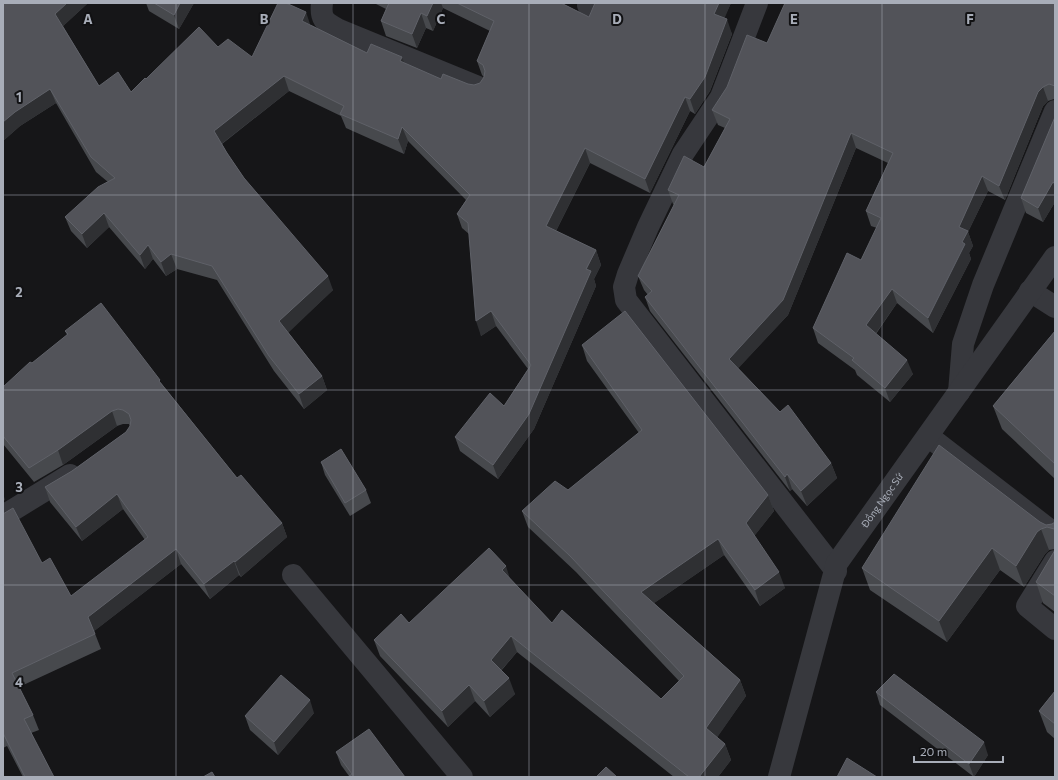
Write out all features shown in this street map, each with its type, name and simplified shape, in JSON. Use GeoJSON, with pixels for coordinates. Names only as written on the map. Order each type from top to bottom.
{"type":"FeatureCollection","features":[{"type":"Feature","properties":{"kind":"street"},"geometry":{"type":"LineString","coordinates":[[322,3],[321,14],[326,22],[332,26],[478,87]]}},
{"type":"Feature","properties":{"kind":"street"},"geometry":{"type":"LineString","coordinates":[[757,3],[721,98],[683,154],[648,227],[624,287],[626,300],[836,571]]}},
{"type":"Feature","properties":{"kind":"street"},"geometry":{"type":"LineString","coordinates":[[958,393],[964,344],[978,300],[1055,111]]}},
{"type":"Feature","properties":{"kind":"street","name":"Đồng Ngọc Sứ"},"geometry":{"type":"LineString","coordinates":[[779,777],[838,562],[1055,257]]}},
{"type":"Feature","properties":{"kind":"street"},"geometry":{"type":"LineString","coordinates":[[1030,292],[1055,307]]}},
{"type":"Feature","properties":{"kind":"street"},"geometry":{"type":"LineString","coordinates":[[928,436],[1055,534]]}},
{"type":"Feature","properties":{"kind":"street"},"geometry":{"type":"LineString","coordinates":[[3,516],[70,475],[88,462]]}},
{"type":"Feature","properties":{"kind":"street"},"geometry":{"type":"LineString","coordinates":[[1055,561],[1027,606],[1055,629]]}},
{"type":"Feature","properties":{"kind":"street"},"geometry":{"type":"LineString","coordinates":[[294,575],[462,777]]}},
{"type":"Feature","properties":{"kind":"building"},"geometry":{"type":"Polygon","coordinates":[[[3,3],[67,3],[55,14],[99,86],[118,72],[131,92],[199,27],[218,47],[228,39],[252,57],[278,3],[286,3],[306,12],[302,21],[367,53],[371,44],[402,57],[400,61],[441,79],[443,74],[474,85],[480,83],[484,77],[485,71],[483,65],[477,61],[494,21],[457,3],[561,3],[589,17],[595,3],[719,3],[714,14],[727,19],[705,77],[690,99],[685,97],[645,179],[585,148],[546,226],[596,250],[586,269],[591,271],[529,414],[493,465],[455,437],[490,393],[504,406],[531,365],[491,311],[476,321],[468,223],[457,214],[470,195],[402,127],[398,139],[340,114],[344,106],[284,76],[214,131],[244,178],[328,276],[279,321],[322,376],[299,394],[269,356],[212,266],[171,254],[161,262],[148,245],[140,255],[104,213],[82,234],[65,217],[98,187],[115,178],[91,157],[50,89],[15,112],[3,122],[3,3]]]}},
{"type":"Feature","properties":{"kind":"building"},"geometry":{"type":"Polygon","coordinates":[[[154,3],[180,3],[174,15],[154,3]]]}},
{"type":"Feature","properties":{"kind":"building"},"geometry":{"type":"Polygon","coordinates":[[[389,3],[433,3],[427,16],[421,13],[412,34],[381,21],[389,3]]]}},
{"type":"Feature","properties":{"kind":"building"},"geometry":{"type":"Polygon","coordinates":[[[785,3],[1055,3],[1055,86],[1049,84],[1038,92],[999,186],[982,176],[959,227],[968,231],[962,242],[965,244],[928,318],[892,289],[866,325],[907,360],[885,388],[852,360],[854,358],[813,328],[847,253],[861,260],[881,218],[866,211],[893,153],[851,133],[783,300],[729,359],[780,412],[788,405],[831,463],[801,491],[787,474],[785,477],[645,297],[652,291],[638,276],[679,195],[668,190],[684,156],[704,167],[730,119],[712,110],[727,87],[747,35],[767,43],[785,3]]]}},
{"type":"Feature","properties":{"kind":"building"},"geometry":{"type":"Polygon","coordinates":[[[1055,117],[1055,184],[1053,182],[1038,208],[1021,198],[1055,117]]]}},
{"type":"Feature","properties":{"kind":"building"},"geometry":{"type":"Polygon","coordinates":[[[101,303],[160,380],[159,381],[237,478],[241,475],[282,523],[235,562],[234,561],[204,584],[176,549],[88,617],[95,634],[12,673],[33,715],[24,719],[54,777],[25,777],[3,733],[3,514],[13,508],[42,563],[50,558],[71,596],[148,537],[117,494],[76,527],[45,487],[72,471],[126,432],[130,426],[131,420],[129,414],[118,409],[112,411],[58,450],[29,468],[3,436],[3,387],[30,362],[32,363],[68,334],[65,331],[101,303]]]}},
{"type":"Feature","properties":{"kind":"building"},"geometry":{"type":"Polygon","coordinates":[[[625,311],[768,495],[746,523],[779,572],[755,590],[718,539],[641,592],[740,680],[706,728],[725,744],[699,777],[689,777],[511,636],[491,660],[509,678],[484,701],[469,685],[442,711],[374,640],[401,614],[409,623],[489,548],[506,566],[502,570],[552,623],[562,610],[661,699],[684,676],[570,556],[522,511],[555,481],[568,490],[642,430],[582,345],[625,311]]]}},
{"type":"Feature","properties":{"kind":"building"},"geometry":{"type":"Polygon","coordinates":[[[1055,331],[1055,464],[993,406],[1055,331]]]}},
{"type":"Feature","properties":{"kind":"building"},"geometry":{"type":"Polygon","coordinates":[[[939,445],[1040,522],[1046,525],[1055,522],[1055,530],[1047,527],[1037,532],[1016,566],[992,548],[939,621],[862,568],[939,445]]]}},
{"type":"Feature","properties":{"kind":"building"},"geometry":{"type":"Polygon","coordinates":[[[341,449],[366,490],[345,503],[321,462],[341,449]]]}},
{"type":"Feature","properties":{"kind":"building"},"geometry":{"type":"Polygon","coordinates":[[[1055,550],[1055,596],[1036,582],[1055,550]]]}},
{"type":"Feature","properties":{"kind":"building"},"geometry":{"type":"Polygon","coordinates":[[[894,674],[984,742],[969,764],[876,692],[894,674]]]}},
{"type":"Feature","properties":{"kind":"building"},"geometry":{"type":"Polygon","coordinates":[[[281,675],[310,700],[274,742],[245,716],[281,675]]]}},
{"type":"Feature","properties":{"kind":"building"},"geometry":{"type":"Polygon","coordinates":[[[1055,691],[1055,724],[1039,711],[1055,691]]]}},
{"type":"Feature","properties":{"kind":"building"},"geometry":{"type":"Polygon","coordinates":[[[369,729],[405,777],[348,777],[352,774],[336,752],[369,729]]]}},
{"type":"Feature","properties":{"kind":"building"},"geometry":{"type":"Polygon","coordinates":[[[847,758],[877,777],[837,777],[847,758]]]}},
{"type":"Feature","properties":{"kind":"building"},"geometry":{"type":"Polygon","coordinates":[[[606,767],[617,777],[596,777],[606,767]]]}},
{"type":"Feature","properties":{"kind":"building"},"geometry":{"type":"Polygon","coordinates":[[[212,772],[215,777],[203,777],[212,772]]]}}]}
